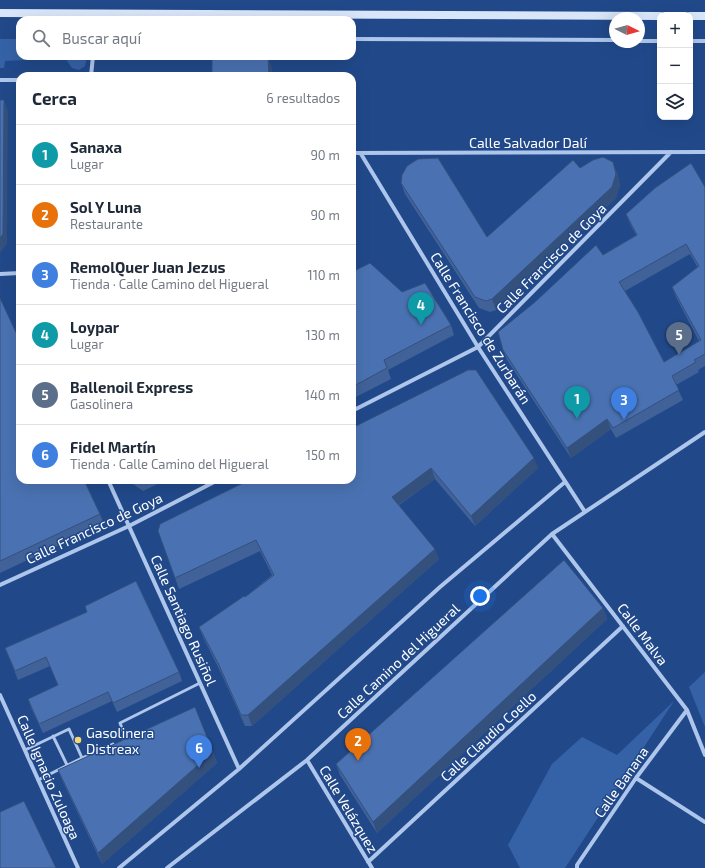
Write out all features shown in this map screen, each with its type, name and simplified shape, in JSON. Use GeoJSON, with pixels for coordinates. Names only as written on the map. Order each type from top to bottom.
{"type":"FeatureCollection","features":[{"type":"Feature","properties":{"kind":"street"},"geometry":{"type":"LineString","coordinates":[[0,13],[657,16]]}},
{"type":"Feature","properties":{"kind":"street"},"geometry":{"type":"LineString","coordinates":[[693,16],[705,16]]}},
{"type":"Feature","properties":{"kind":"street"},"geometry":{"type":"LineString","coordinates":[[356,39],[609,40]]}},
{"type":"Feature","properties":{"kind":"street"},"geometry":{"type":"LineString","coordinates":[[645,41],[657,41]]}},
{"type":"Feature","properties":{"kind":"street"},"geometry":{"type":"LineString","coordinates":[[693,41],[705,41]]}},
{"type":"Feature","properties":{"kind":"street"},"geometry":{"type":"LineString","coordinates":[[91,72],[93,60]]}},
{"type":"Feature","properties":{"kind":"street"},"geometry":{"type":"LineString","coordinates":[[0,80],[16,80]]}},
{"type":"Feature","properties":{"kind":"street","name":"Calle Francisco de Goya"},"geometry":{"type":"LineString","coordinates":[[356,410],[478,347],[671,152]]}},
{"type":"Feature","properties":{"kind":"street","name":"Calle Salvador Dalí"},"geometry":{"type":"LineString","coordinates":[[356,153],[705,152]]}},
{"type":"Feature","properties":{"kind":"street","name":"Calle Francisco de Zurbarán"},"geometry":{"type":"LineString","coordinates":[[361,154],[478,347],[585,512]]}},
{"type":"Feature","properties":{"kind":"street"},"geometry":{"type":"LineString","coordinates":[[0,274],[16,273]]}},
{"type":"Feature","properties":{"kind":"street","name":"Calle Camino del Higueral"},"geometry":{"type":"LineString","coordinates":[[167,868],[307,760],[552,534],[705,432]]}},
{"type":"Feature","properties":{"kind":"street","name":"Calle Camino del Higueral"},"geometry":{"type":"LineString","coordinates":[[120,868],[239,769],[440,587],[565,482]]}},
{"type":"Feature","properties":{"kind":"street","name":"Calle Santiago Rusiñol"},"geometry":{"type":"LineString","coordinates":[[110,484],[239,769]]}},
{"type":"Feature","properties":{"kind":"street","name":"Calle Francisco de Goya"},"geometry":{"type":"LineString","coordinates":[[0,585],[129,526],[210,484]]}},
{"type":"Feature","properties":{"kind":"street","name":"Calle Malva"},"geometry":{"type":"LineString","coordinates":[[552,534],[687,710],[705,754]]}},
{"type":"Feature","properties":{"kind":"street","name":"Calle Claudio Coello"},"geometry":{"type":"LineString","coordinates":[[368,862],[623,626]]}},
{"type":"Feature","properties":{"kind":"street","name":"Calle Ignacio Zuloaga"},"geometry":{"type":"LineString","coordinates":[[0,696],[78,868]]}},
{"type":"Feature","properties":{"kind":"street","name":"Calle Banana"},"geometry":{"type":"LineString","coordinates":[[577,868],[577,865],[636,778],[687,710]]}},
{"type":"Feature","properties":{"kind":"street","name":"Calle Velázquez"},"geometry":{"type":"LineString","coordinates":[[307,760],[372,868]]}},
{"type":"Feature","properties":{"kind":"street"},"geometry":{"type":"LineString","coordinates":[[636,778],[705,822]]}},
{"type":"Feature","properties":{"kind":"lane"},"geometry":{"type":"LineString","coordinates":[[38,780],[82,758],[126,739],[120,723],[200,683]]}},
{"type":"Feature","properties":{"kind":"lane"},"geometry":{"type":"LineString","coordinates":[[25,750],[69,729],[82,758]]}},
{"type":"Feature","properties":{"kind":"lane"},"geometry":{"type":"LineString","coordinates":[[53,736],[67,765]]}},
{"type":"Feature","properties":{"kind":"shaded area"},"geometry":{"type":"Polygon","coordinates":[[[0,39],[16,39],[16,60],[25,60],[5,61],[4,68],[0,68],[0,39]]]}},
{"type":"Feature","properties":{"kind":"shaded area"},"geometry":{"type":"Polygon","coordinates":[[[66,60],[86,60],[85,66],[79,70],[72,68],[66,60]]]}},
{"type":"Feature","properties":{"kind":"shaded area"},"geometry":{"type":"Polygon","coordinates":[[[705,672],[705,727],[689,687],[705,672]]]}},
{"type":"Feature","properties":{"kind":"shaded area"},"geometry":{"type":"Polygon","coordinates":[[[674,701],[565,868],[520,868],[508,845],[552,764],[582,737],[617,755],[674,701]]]}},
{"type":"Feature","properties":{"kind":"building"},"geometry":{"type":"Polygon","coordinates":[[[212,60],[268,60],[269,72],[212,72],[212,60]]]}},
{"type":"Feature","properties":{"kind":"building"},"geometry":{"type":"Polygon","coordinates":[[[0,100],[4,100],[3,234],[0,238],[0,100]]]}},
{"type":"Feature","properties":{"kind":"building"},"geometry":{"type":"Polygon","coordinates":[[[603,157],[613,162],[616,174],[612,187],[492,299],[486,301],[475,297],[401,183],[402,175],[407,166],[418,159],[438,158],[487,237],[573,160],[580,168],[593,160],[603,157]]]}},
{"type":"Feature","properties":{"kind":"building"},"geometry":{"type":"Polygon","coordinates":[[[691,163],[705,187],[705,354],[694,360],[696,362],[672,376],[679,390],[613,428],[607,419],[567,448],[503,350],[498,332],[535,302],[596,245],[603,255],[637,235],[626,214],[655,188],[691,163]],[[686,244],[619,282],[638,312],[664,362],[701,340],[672,287],[699,266],[686,244]]]}},
{"type":"Feature","properties":{"kind":"building"},"geometry":{"type":"Polygon","coordinates":[[[370,263],[402,292],[425,283],[451,325],[384,360],[387,368],[356,385],[356,270],[370,263]]]}},
{"type":"Feature","properties":{"kind":"building"},"geometry":{"type":"Polygon","coordinates":[[[0,298],[16,332],[16,484],[86,484],[100,514],[0,561],[0,298]]]}},
{"type":"Feature","properties":{"kind":"building"},"geometry":{"type":"Polygon","coordinates":[[[468,370],[476,370],[534,458],[471,516],[431,468],[392,497],[435,549],[248,715],[241,715],[219,665],[199,627],[244,596],[245,597],[274,575],[256,540],[175,578],[158,531],[160,524],[241,484],[356,484],[356,426],[468,370]]]}},
{"type":"Feature","properties":{"kind":"building"},"geometry":{"type":"Polygon","coordinates":[[[564,560],[603,608],[373,822],[336,764],[564,560]]]}},
{"type":"Feature","properties":{"kind":"building"},"geometry":{"type":"Polygon","coordinates":[[[136,581],[179,672],[113,703],[108,692],[39,724],[28,699],[58,685],[46,657],[15,671],[5,648],[87,612],[85,606],[136,581]]]}},
{"type":"Feature","properties":{"kind":"building"},"geometry":{"type":"Polygon","coordinates":[[[195,707],[213,752],[98,853],[58,770],[195,707]]]}},
{"type":"Feature","properties":{"kind":"building"},"geometry":{"type":"Polygon","coordinates":[[[24,801],[56,868],[0,868],[0,812],[24,801]]]}},
{"type":"Feature","properties":{"kind":"place","name":"Loypar"},"geometry":{"type":"Point","coordinates":[421,325]}},
{"type":"Feature","properties":{"kind":"place","name":"Ballenoil Express"},"geometry":{"type":"Point","coordinates":[679,355]}},
{"type":"Feature","properties":{"kind":"place","name":"Sanaxa"},"geometry":{"type":"Point","coordinates":[577,419]}},
{"type":"Feature","properties":{"kind":"place","name":"RemolQuer Juan Jezus"},"geometry":{"type":"Point","coordinates":[624,420]}},
{"type":"Feature","properties":{"kind":"place","name":"Gasolinera Distreax"},"geometry":{"type":"Point","coordinates":[78,740]}},
{"type":"Feature","properties":{"kind":"place","name":"Sol Y Luna"},"geometry":{"type":"Point","coordinates":[358,761]}},
{"type":"Feature","properties":{"kind":"place","name":"Fidel Martín"},"geometry":{"type":"Point","coordinates":[199,768]}}]}
